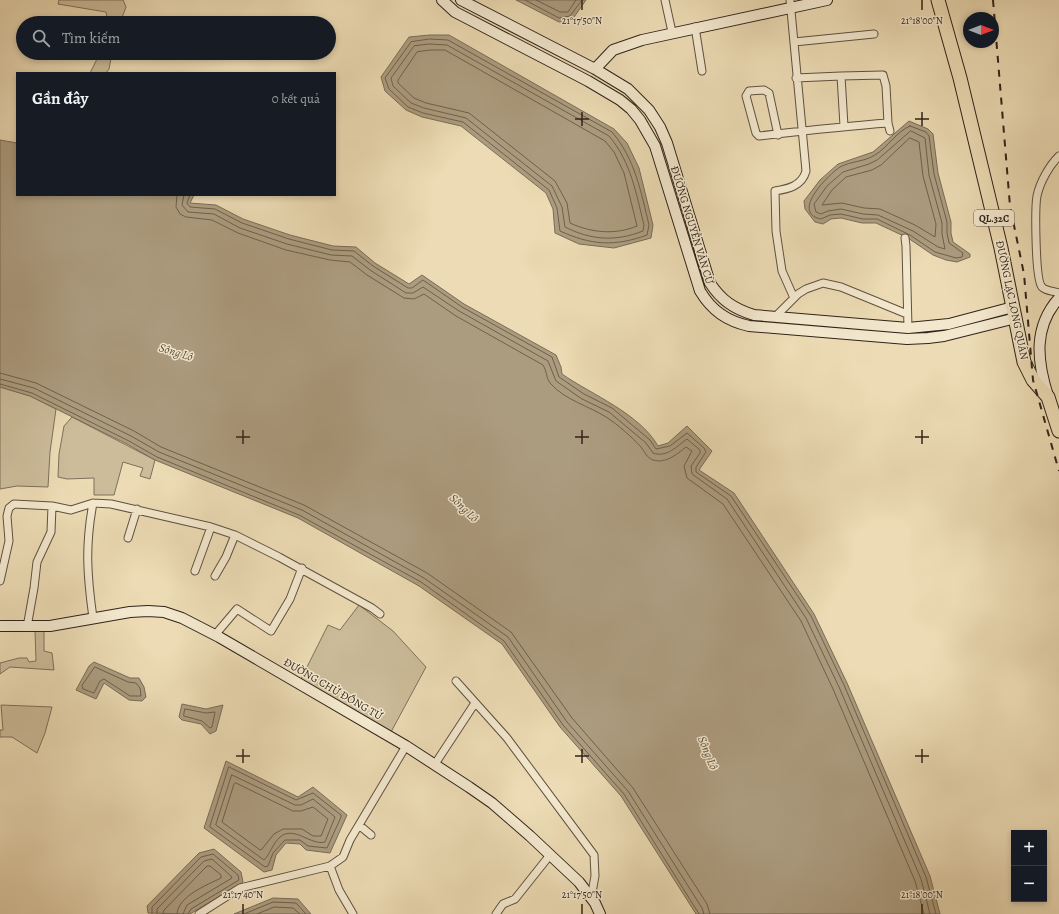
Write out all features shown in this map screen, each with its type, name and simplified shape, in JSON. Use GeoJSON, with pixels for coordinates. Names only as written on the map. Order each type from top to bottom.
{"type":"FeatureCollection","features":[{"type":"Feature","properties":{"kind":"highway","name":"ĐƯỜNG LẠC LONG QUÂN"},"geometry":{"type":"LineString","coordinates":[[938,0],[960,78],[1000,240],[1024,362],[1033,380],[1048,397],[1059,431]]}},
{"type":"Feature","properties":{"kind":"main road","name":"ĐƯỜNG NGUYỄN VĂN CỪ"},"geometry":{"type":"LineString","coordinates":[[442,0],[455,12],[588,81],[620,100],[631,109],[640,120],[655,146],[693,274],[700,292],[707,303],[716,311],[736,323],[749,326],[907,339],[944,336],[1015,312]]}},
{"type":"Feature","properties":{"kind":"main road","name":"ĐƯỜNG NGUYỄN VĂN CỪ"},"geometry":{"type":"LineString","coordinates":[[461,0],[595,69],[628,89],[639,99],[660,127],[667,143],[710,284],[717,294],[734,308],[746,313],[776,317],[908,328],[933,327],[1015,312]]}},
{"type":"Feature","properties":{"kind":"main road"},"geometry":{"type":"LineString","coordinates":[[595,69],[606,56],[618,48],[672,32],[791,4],[827,0]]}},
{"type":"Feature","properties":{"kind":"main road"},"geometry":{"type":"LineString","coordinates":[[1048,397],[1040,363],[1040,340],[1042,326],[1047,312],[1059,298]]}},
{"type":"Feature","properties":{"kind":"main road"},"geometry":{"type":"LineString","coordinates":[[846,335],[847,324]]}},
{"type":"Feature","properties":{"kind":"main road","name":"ĐƯỜNG CHỬ ĐỒNG TỬ"},"geometry":{"type":"LineString","coordinates":[[0,626],[50,626],[130,612],[164,612],[182,618],[215,635],[406,746],[492,803],[579,882],[596,903],[600,914]]}},
{"type":"Feature","properties":{"kind":"street"},"geometry":{"type":"LineString","coordinates":[[665,0],[672,32]]}},
{"type":"Feature","properties":{"kind":"street"},"geometry":{"type":"LineString","coordinates":[[791,4],[796,78],[806,172],[805,176],[797,185],[775,191],[776,231],[782,271],[794,298]]}},
{"type":"Feature","properties":{"kind":"street"},"geometry":{"type":"LineString","coordinates":[[695,27],[702,71]]}},
{"type":"Feature","properties":{"kind":"street"},"geometry":{"type":"LineString","coordinates":[[794,42],[874,34]]}},
{"type":"Feature","properties":{"kind":"street"},"geometry":{"type":"LineString","coordinates":[[796,78],[883,75],[886,86],[888,123],[890,131]]}},
{"type":"Feature","properties":{"kind":"street"},"geometry":{"type":"LineString","coordinates":[[841,76],[844,126]]}},
{"type":"Feature","properties":{"kind":"street"},"geometry":{"type":"LineString","coordinates":[[778,135],[768,92],[764,90],[749,91],[746,96],[756,133],[759,136],[778,135],[844,126],[888,123]]}},
{"type":"Feature","properties":{"kind":"street"},"geometry":{"type":"LineString","coordinates":[[1059,156],[1049,168],[1038,194],[1036,227],[1039,284],[1044,289],[1059,293]]}},
{"type":"Feature","properties":{"kind":"street"},"geometry":{"type":"LineString","coordinates":[[905,238],[908,328]]}},
{"type":"Feature","properties":{"kind":"street"},"geometry":{"type":"LineString","coordinates":[[776,317],[794,298],[806,289],[823,283],[841,287],[907,314]]}},
{"type":"Feature","properties":{"kind":"street"},"geometry":{"type":"LineString","coordinates":[[93,503],[87,556],[87,578],[93,618]]}},
{"type":"Feature","properties":{"kind":"street"},"geometry":{"type":"LineString","coordinates":[[0,581],[9,541],[7,516],[9,508],[14,504],[52,506],[71,510],[93,503],[137,510],[212,527],[235,535],[302,568],[380,614]]}},
{"type":"Feature","properties":{"kind":"street"},"geometry":{"type":"LineString","coordinates":[[27,627],[37,562],[51,532],[52,506]]}},
{"type":"Feature","properties":{"kind":"street"},"geometry":{"type":"LineString","coordinates":[[128,538],[137,510]]}},
{"type":"Feature","properties":{"kind":"street"},"geometry":{"type":"LineString","coordinates":[[195,572],[212,527]]}},
{"type":"Feature","properties":{"kind":"street"},"geometry":{"type":"LineString","coordinates":[[215,576],[226,557],[235,535]]}},
{"type":"Feature","properties":{"kind":"street"},"geometry":{"type":"LineString","coordinates":[[215,635],[237,609],[271,631],[290,598],[302,568]]}},
{"type":"Feature","properties":{"kind":"street"},"geometry":{"type":"LineString","coordinates":[[456,681],[507,738],[594,855],[595,876],[591,898]]}},
{"type":"Feature","properties":{"kind":"street"},"geometry":{"type":"LineString","coordinates":[[435,764],[475,703]]}},
{"type":"Feature","properties":{"kind":"street"},"geometry":{"type":"LineString","coordinates":[[199,914],[240,888],[330,866],[343,857],[359,825],[406,746]]}},
{"type":"Feature","properties":{"kind":"street"},"geometry":{"type":"LineString","coordinates":[[359,825],[372,835]]}},
{"type":"Feature","properties":{"kind":"street"},"geometry":{"type":"LineString","coordinates":[[496,914],[503,904],[515,898],[550,855]]}},
{"type":"Feature","properties":{"kind":"street"},"geometry":{"type":"LineString","coordinates":[[330,866],[339,890],[353,914]]}},
{"type":"Feature","properties":{"kind":"shaded area"},"geometry":{"type":"Polygon","coordinates":[[[59,0],[123,0],[126,7],[123,16],[107,16],[106,12],[58,4],[59,0]]]}},
{"type":"Feature","properties":{"kind":"shaded area"},"geometry":{"type":"Polygon","coordinates":[[[96,60],[111,60],[109,69],[107,72],[90,72],[96,60]]]}},
{"type":"Feature","properties":{"kind":"shaded area"},"geometry":{"type":"Polygon","coordinates":[[[0,387],[30,396],[56,409],[50,452],[48,487],[17,486],[0,489],[0,387]]]}},
{"type":"Feature","properties":{"kind":"shaded area"},"geometry":{"type":"Polygon","coordinates":[[[72,417],[155,460],[150,479],[140,476],[143,468],[123,462],[114,495],[94,495],[94,478],[67,479],[58,477],[59,454],[64,426],[72,417]]]}},
{"type":"Feature","properties":{"kind":"shaded area"},"geometry":{"type":"Polygon","coordinates":[[[359,605],[393,631],[426,667],[391,732],[300,681],[328,625],[340,630],[359,605]]]}},
{"type":"Feature","properties":{"kind":"shaded area"},"geometry":{"type":"Polygon","coordinates":[[[44,630],[44,651],[52,653],[54,670],[10,667],[0,674],[0,663],[19,658],[27,658],[29,662],[36,661],[35,631],[44,630]]]}},
{"type":"Feature","properties":{"kind":"shaded area"},"geometry":{"type":"Polygon","coordinates":[[[1,705],[52,707],[45,733],[37,753],[12,737],[0,737],[0,730],[3,730],[1,705]]]}},
{"type":"Feature","properties":{"kind":"water"},"geometry":{"type":"Polygon","coordinates":[[[516,0],[586,0],[572,20],[559,22],[516,0]]]}},
{"type":"Feature","properties":{"kind":"water"},"geometry":{"type":"Polygon","coordinates":[[[449,35],[614,129],[627,143],[639,168],[653,225],[651,238],[614,248],[579,244],[555,233],[553,209],[546,193],[461,126],[422,117],[406,110],[385,91],[381,77],[409,37],[449,35]]]}},
{"type":"Feature","properties":{"kind":"water"},"geometry":{"type":"Polygon","coordinates":[[[909,121],[928,129],[933,134],[938,173],[951,222],[953,242],[970,254],[970,257],[957,262],[946,260],[933,255],[908,238],[876,223],[862,223],[841,218],[831,219],[823,224],[815,222],[805,209],[804,201],[820,180],[838,164],[873,152],[909,121]]]}},
{"type":"Feature","properties":{"kind":"water","name":"Sông Lô"},"geometry":{"type":"Polygon","coordinates":[[[0,140],[16,143],[16,196],[194,196],[190,203],[216,205],[243,219],[290,235],[333,246],[356,247],[375,263],[409,284],[422,275],[464,304],[556,355],[562,374],[627,414],[650,434],[658,446],[668,443],[687,426],[712,451],[699,470],[734,493],[814,614],[847,683],[930,876],[940,914],[696,914],[621,796],[560,727],[502,644],[419,586],[298,518],[155,460],[127,444],[30,396],[0,387],[0,140]]]}},
{"type":"Feature","properties":{"kind":"water"},"geometry":{"type":"Polygon","coordinates":[[[94,662],[130,678],[139,678],[144,687],[146,697],[142,701],[129,700],[104,683],[96,699],[76,690],[89,666],[94,662]]]}},
{"type":"Feature","properties":{"kind":"water"},"geometry":{"type":"Polygon","coordinates":[[[182,704],[206,709],[223,705],[216,731],[210,734],[201,724],[182,720],[179,717],[182,704]]]}},
{"type":"Feature","properties":{"kind":"water"},"geometry":{"type":"Polygon","coordinates":[[[226,761],[298,797],[313,787],[347,815],[330,853],[306,850],[300,844],[286,843],[276,855],[272,870],[264,872],[204,828],[226,761]]]}},
{"type":"Feature","properties":{"kind":"water"},"geometry":{"type":"Polygon","coordinates":[[[214,849],[241,872],[243,882],[190,914],[148,913],[147,906],[199,853],[214,849]]]}},
{"type":"Feature","properties":{"kind":"water"},"geometry":{"type":"Polygon","coordinates":[[[273,898],[298,899],[311,914],[234,914],[273,898]]]}},
{"type":"Feature","properties":{"kind":"railway"},"geometry":{"type":"LineString","coordinates":[[993,0],[1010,206],[1024,274],[1033,380],[1059,471]]}}]}
